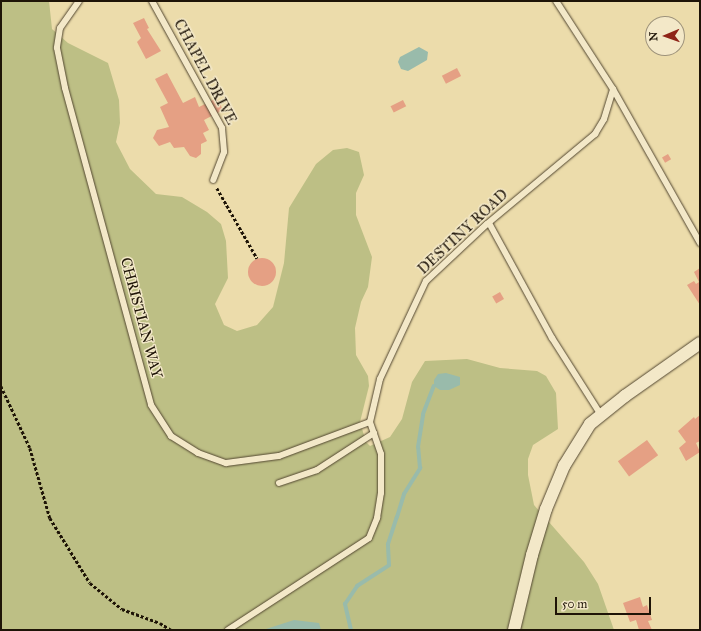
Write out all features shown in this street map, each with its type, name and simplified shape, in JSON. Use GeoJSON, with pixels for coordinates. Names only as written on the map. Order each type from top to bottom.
{"type":"FeatureCollection","features":[{"type":"Feature","properties":{"kind":"street"},"geometry":{"type":"LineString","coordinates":[[514,630],[532,555],[546,509],[564,466],[590,424],[624,396],[700,344]]}},
{"type":"Feature","properties":{"kind":"lane","name":"CHRISTIAN WAY"},"geometry":{"type":"LineString","coordinates":[[79,1],[60,28],[56,48],[65,88],[151,405],[171,436],[198,453],[226,463],[279,456],[370,422]]}},
{"type":"Feature","properties":{"kind":"lane","name":"CHAPEL DRIVE"},"geometry":{"type":"LineString","coordinates":[[152,1],[222,128],[224,152],[213,180]]}},
{"type":"Feature","properties":{"kind":"lane"},"geometry":{"type":"LineString","coordinates":[[556,1],[613,89],[700,243]]}},
{"type":"Feature","properties":{"kind":"lane","name":"DESTINY ROAD"},"geometry":{"type":"LineString","coordinates":[[370,422],[380,379],[426,281],[489,223],[595,134],[604,119],[613,89]]}},
{"type":"Feature","properties":{"kind":"lane"},"geometry":{"type":"LineString","coordinates":[[489,223],[552,338],[601,416]]}},
{"type":"Feature","properties":{"kind":"lane"},"geometry":{"type":"LineString","coordinates":[[228,630],[369,538],[377,518],[381,493],[381,454],[370,422]]}},
{"type":"Feature","properties":{"kind":"lane"},"geometry":{"type":"LineString","coordinates":[[279,483],[317,470],[374,433]]}},
{"type":"Feature","properties":{"kind":"path"},"geometry":{"type":"LineString","coordinates":[[213,180],[257,258]]}},
{"type":"Feature","properties":{"kind":"path"},"geometry":{"type":"LineString","coordinates":[[1,386],[30,448],[50,518],[90,583],[122,610],[160,623],[171,630]]}},
{"type":"Feature","properties":{"kind":"green space"},"geometry":{"type":"Polygon","coordinates":[[[1,1],[49,1],[52,29],[68,43],[108,63],[119,100],[120,123],[116,142],[130,169],[156,194],[182,197],[207,212],[221,224],[226,241],[228,278],[215,304],[224,325],[237,331],[257,325],[273,307],[284,263],[289,208],[316,164],[333,150],[347,148],[359,152],[364,175],[356,193],[356,215],[372,257],[368,287],[361,302],[355,328],[356,355],[368,376],[369,386],[360,422],[366,442],[370,446],[390,437],[402,419],[412,382],[425,361],[467,359],[500,368],[537,371],[546,376],[556,393],[558,429],[533,445],[528,459],[528,475],[534,505],[584,562],[598,584],[614,630],[1,630],[1,1]]]}},
{"type":"Feature","properties":{"kind":"shaded area"},"geometry":{"type":"Polygon","coordinates":[[[419,47],[428,52],[427,60],[408,71],[401,69],[398,62],[400,57],[419,47]]]}},
{"type":"Feature","properties":{"kind":"shaded area"},"geometry":{"type":"Polygon","coordinates":[[[446,373],[460,377],[460,385],[449,390],[440,390],[434,386],[434,380],[438,374],[446,373]]]}},
{"type":"Feature","properties":{"kind":"shaded area"},"geometry":{"type":"Polygon","coordinates":[[[294,620],[319,623],[321,630],[263,630],[294,620]]]}},
{"type":"Feature","properties":{"kind":"building"},"geometry":{"type":"Polygon","coordinates":[[[144,18],[149,28],[147,29],[161,51],[146,59],[137,42],[141,38],[133,23],[144,18]]]}},
{"type":"Feature","properties":{"kind":"building"},"geometry":{"type":"Polygon","coordinates":[[[457,68],[461,76],[446,84],[442,76],[457,68]]]}},
{"type":"Feature","properties":{"kind":"building"},"geometry":{"type":"Polygon","coordinates":[[[167,73],[183,103],[195,97],[199,107],[217,98],[223,110],[204,120],[209,130],[203,133],[207,141],[201,144],[201,154],[196,158],[190,156],[184,147],[174,148],[170,142],[159,146],[153,138],[157,130],[169,127],[160,107],[168,103],[155,79],[167,73]]]}},
{"type":"Feature","properties":{"kind":"building"},"geometry":{"type":"Polygon","coordinates":[[[403,100],[406,106],[394,113],[391,106],[403,100]]]}},
{"type":"Feature","properties":{"kind":"building"},"geometry":{"type":"Polygon","coordinates":[[[668,154],[671,159],[665,163],[662,158],[668,154]]]}},
{"type":"Feature","properties":{"kind":"building"},"geometry":{"type":"Polygon","coordinates":[[[262,258],[272,262],[276,272],[272,282],[262,286],[252,282],[248,272],[252,262],[262,258]]]}},
{"type":"Feature","properties":{"kind":"building"},"geometry":{"type":"Polygon","coordinates":[[[700,268],[700,305],[687,285],[694,281],[696,284],[699,282],[694,272],[700,268]]]}},
{"type":"Feature","properties":{"kind":"building"},"geometry":{"type":"Polygon","coordinates":[[[500,292],[504,299],[496,303],[492,296],[500,292]]]}},
{"type":"Feature","properties":{"kind":"building"},"geometry":{"type":"Polygon","coordinates":[[[700,415],[700,441],[696,443],[700,452],[686,461],[679,448],[686,442],[678,431],[694,417],[695,419],[700,415]]]}},
{"type":"Feature","properties":{"kind":"building"},"geometry":{"type":"Polygon","coordinates":[[[647,440],[658,455],[629,477],[618,461],[647,440]]]}},
{"type":"Feature","properties":{"kind":"building"},"geometry":{"type":"Polygon","coordinates":[[[640,597],[643,607],[647,605],[652,620],[648,621],[652,630],[639,630],[636,620],[630,622],[623,603],[640,597]]]}},
{"type":"Feature","properties":{"kind":"waterway"},"geometry":{"type":"LineString","coordinates":[[351,630],[345,604],[357,586],[389,565],[388,544],[404,494],[420,468],[418,447],[423,414],[434,386]]}}]}
